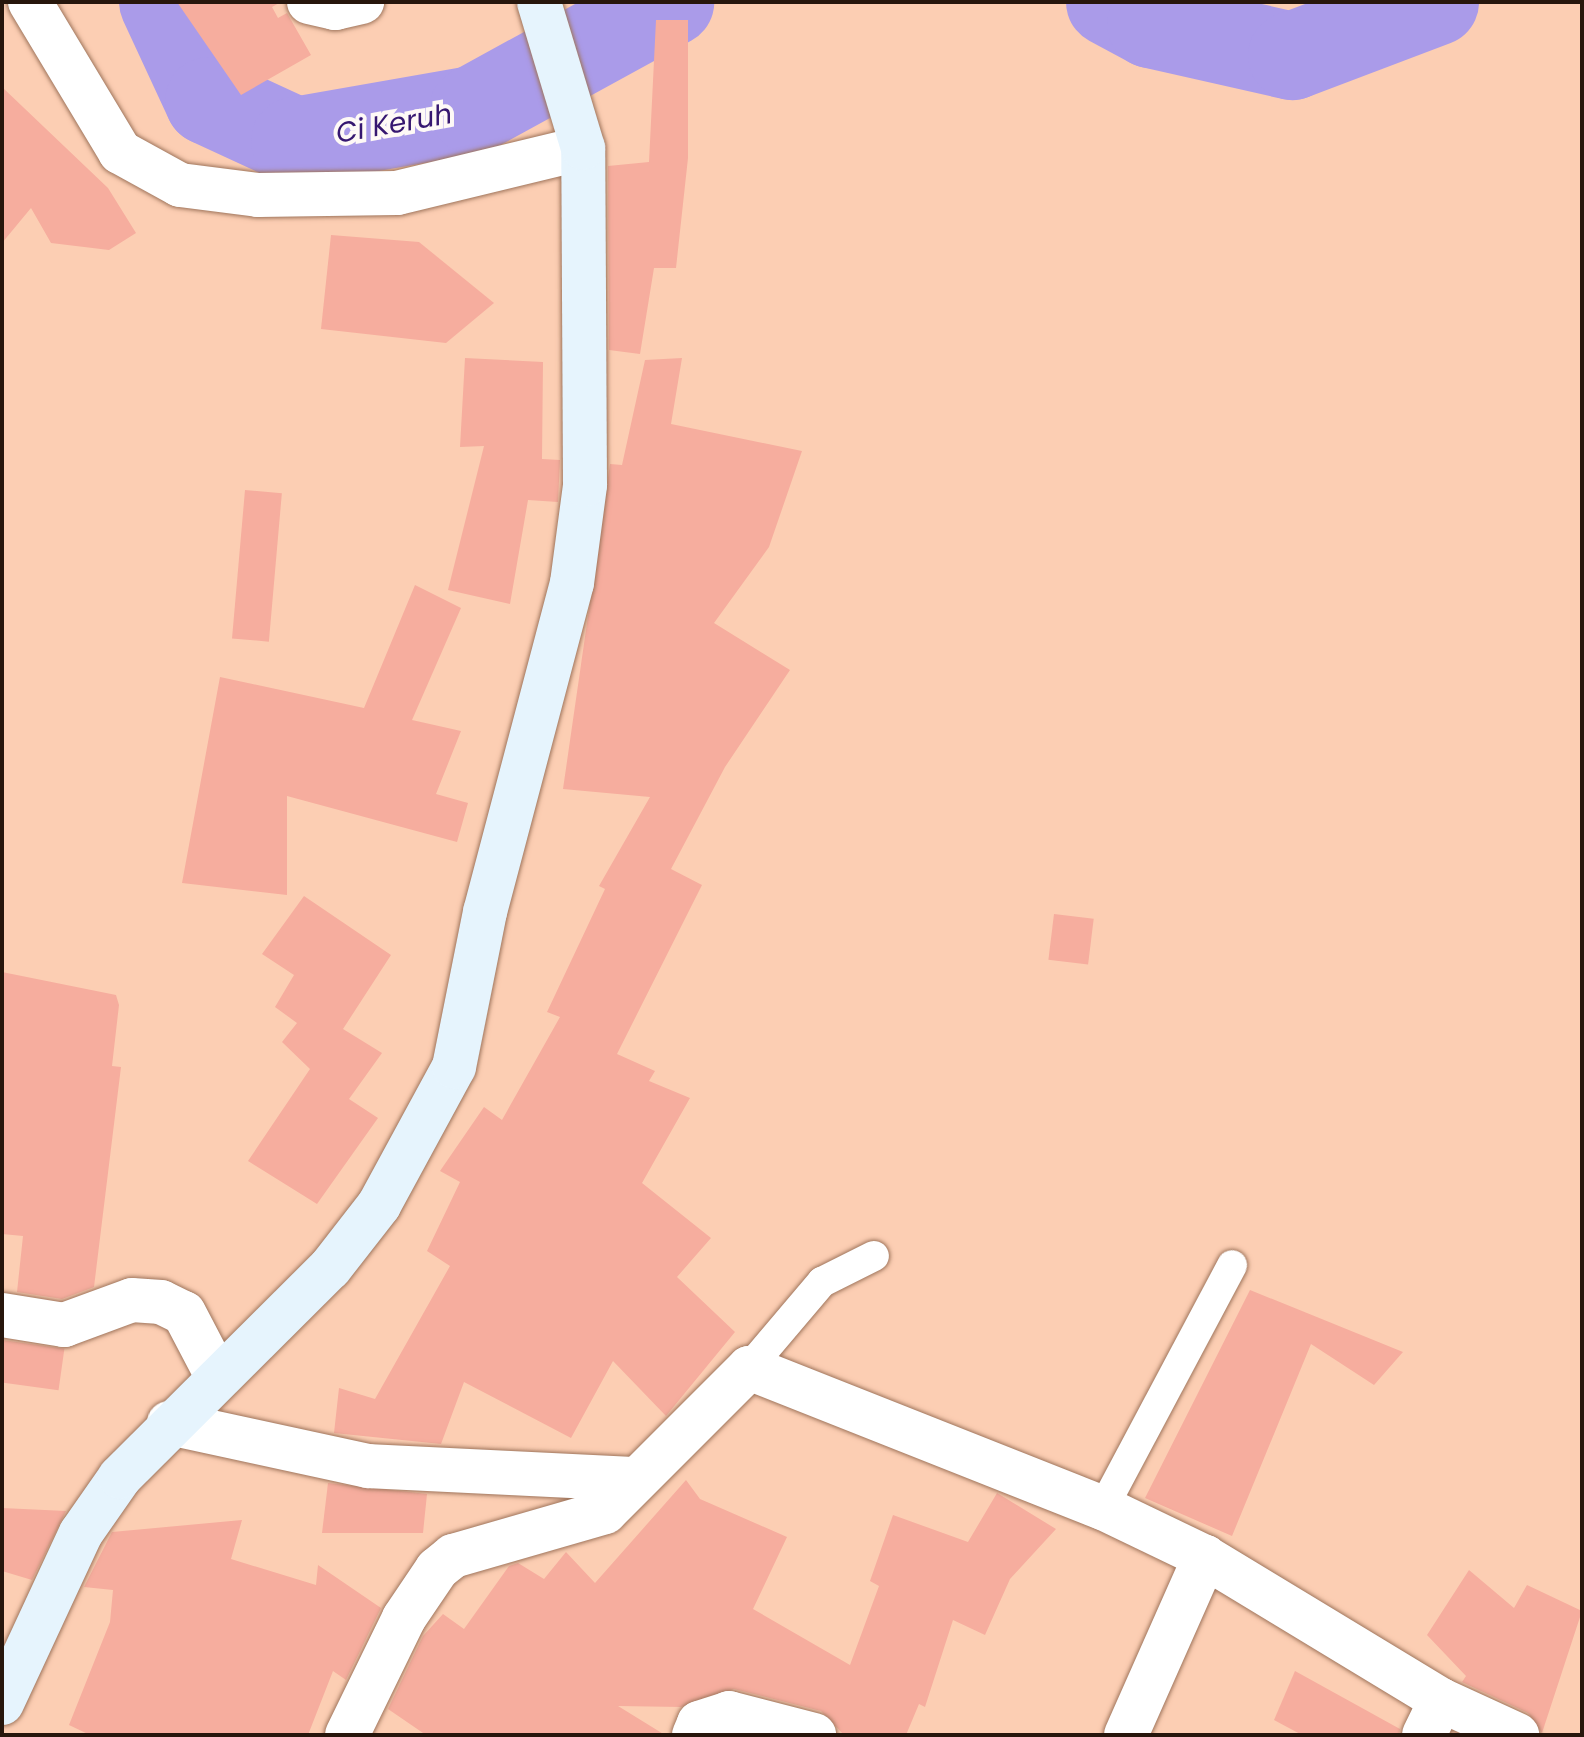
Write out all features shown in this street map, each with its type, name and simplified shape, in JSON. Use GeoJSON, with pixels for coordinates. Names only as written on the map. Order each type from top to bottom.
{"type":"FeatureCollection","features":[{"type":"Feature","properties":{"kind":"street"},"geometry":{"type":"LineString","coordinates":[[30,2],[120,152],[180,185],[258,195],[397,193],[578,130]]}},
{"type":"Feature","properties":{"kind":"street"},"geometry":{"type":"LineString","coordinates":[[309,2],[335,8],[362,2]]}},
{"type":"Feature","properties":{"kind":"street"},"geometry":{"type":"LineString","coordinates":[[2,1703],[81,1533],[169,1423],[330,1268],[379,1205],[454,1067],[485,912],[574,569],[588,395],[578,130],[546,17]]}},
{"type":"Feature","properties":{"kind":"street"},"geometry":{"type":"LineString","coordinates":[[2,1315],[64,1325],[132,1300],[161,1302],[184,1313],[217,1376]]}},
{"type":"Feature","properties":{"kind":"street"},"geometry":{"type":"LineString","coordinates":[[361,1730],[404,1618],[437,1569],[495,1542],[582,1524],[637,1479],[749,1368],[1103,1508],[1205,1557],[1433,1718],[1517,1735]]}},
{"type":"Feature","properties":{"kind":"street"},"geometry":{"type":"LineString","coordinates":[[169,1423],[368,1466],[637,1479]]}},
{"type":"Feature","properties":{"kind":"street"},"geometry":{"type":"LineString","coordinates":[[1126,1735],[1205,1557]]}},
{"type":"Feature","properties":{"kind":"street"},"geometry":{"type":"LineString","coordinates":[[694,1735],[706,1719],[729,1713],[814,1735]]}},
{"type":"Feature","properties":{"kind":"lane"},"geometry":{"type":"LineString","coordinates":[[749,1368],[822,1282],[874,1256]]}},
{"type":"Feature","properties":{"kind":"lane"},"geometry":{"type":"LineString","coordinates":[[1103,1508],[1232,1265]]}},
{"type":"Feature","properties":{"kind":"building"},"geometry":{"type":"Polygon","coordinates":[[[177,2],[281,2],[272,7],[278,18],[287,13],[311,55],[241,95],[177,2]]]}},
{"type":"Feature","properties":{"kind":"building"},"geometry":{"type":"Polygon","coordinates":[[[656,20],[688,20],[688,158],[676,268],[654,268],[640,354],[609,350],[608,166],[649,162],[656,20]]]}},
{"type":"Feature","properties":{"kind":"building"},"geometry":{"type":"Polygon","coordinates":[[[2,87],[108,188],[136,233],[109,250],[51,243],[31,208],[2,243],[2,87]]]}},
{"type":"Feature","properties":{"kind":"building"},"geometry":{"type":"Polygon","coordinates":[[[331,235],[419,242],[494,303],[446,343],[321,329],[331,235]]]}},
{"type":"Feature","properties":{"kind":"building"},"geometry":{"type":"Polygon","coordinates":[[[465,358],[543,362],[542,459],[560,460],[558,502],[528,500],[510,604],[448,590],[484,446],[460,447],[465,358]]]}},
{"type":"Feature","properties":{"kind":"building"},"geometry":{"type":"Polygon","coordinates":[[[682,358],[671,424],[802,451],[769,547],[714,623],[790,670],[725,767],[671,869],[702,885],[617,1054],[655,1071],[649,1081],[690,1098],[642,1183],[711,1238],[677,1277],[735,1332],[666,1416],[613,1361],[571,1438],[464,1382],[441,1444],[334,1433],[339,1388],[375,1399],[450,1266],[427,1251],[460,1182],[440,1171],[484,1107],[502,1120],[560,1017],[547,1012],[605,889],[599,886],[650,797],[563,789],[610,464],[622,465],[645,360],[682,358]]]}},
{"type":"Feature","properties":{"kind":"building"},"geometry":{"type":"Polygon","coordinates":[[[245,490],[282,493],[269,642],[232,638],[245,490]]]}},
{"type":"Feature","properties":{"kind":"building"},"geometry":{"type":"Polygon","coordinates":[[[415,585],[461,608],[412,720],[461,731],[436,794],[468,803],[457,842],[287,796],[287,895],[182,883],[220,677],[364,708],[415,585]]]}},
{"type":"Feature","properties":{"kind":"building"},"geometry":{"type":"Polygon","coordinates":[[[304,896],[391,955],[343,1029],[382,1053],[349,1099],[378,1118],[317,1204],[248,1161],[310,1069],[282,1042],[297,1023],[275,1007],[294,975],[262,954],[304,896]]]}},
{"type":"Feature","properties":{"kind":"building"},"geometry":{"type":"Polygon","coordinates":[[[1054,914],[1094,919],[1088,965],[1048,960],[1054,914]]]}},
{"type":"Feature","properties":{"kind":"building"},"geometry":{"type":"Polygon","coordinates":[[[2,972],[116,995],[119,1005],[112,1066],[121,1067],[94,1287],[62,1299],[17,1292],[23,1236],[2,1234],[2,972]]]}},
{"type":"Feature","properties":{"kind":"building"},"geometry":{"type":"Polygon","coordinates":[[[1250,1290],[1403,1352],[1374,1385],[1311,1344],[1232,1536],[1145,1498],[1250,1290]]]}},
{"type":"Feature","properties":{"kind":"building"},"geometry":{"type":"Polygon","coordinates":[[[2,1340],[64,1349],[59,1390],[2,1382],[2,1340]]]}},
{"type":"Feature","properties":{"kind":"building"},"geometry":{"type":"Polygon","coordinates":[[[686,1480],[700,1499],[787,1537],[753,1609],[850,1665],[879,1586],[870,1581],[893,1515],[968,1542],[997,1493],[1056,1529],[1010,1579],[985,1635],[953,1620],[925,1707],[919,1704],[906,1735],[844,1735],[821,1711],[734,1689],[681,1707],[618,1706],[665,1735],[426,1735],[388,1709],[423,1636],[443,1614],[464,1629],[509,1566],[518,1563],[544,1579],[566,1552],[595,1583],[686,1480]]]}},
{"type":"Feature","properties":{"kind":"building"},"geometry":{"type":"Polygon","coordinates":[[[328,1483],[427,1494],[423,1533],[322,1533],[328,1483]]]}},
{"type":"Feature","properties":{"kind":"building"},"geometry":{"type":"Polygon","coordinates":[[[2,1508],[66,1511],[32,1580],[2,1571],[2,1508]]]}},
{"type":"Feature","properties":{"kind":"building"},"geometry":{"type":"Polygon","coordinates":[[[242,1520],[231,1559],[316,1585],[318,1565],[381,1608],[346,1680],[333,1671],[308,1735],[90,1735],[69,1725],[110,1622],[113,1590],[84,1587],[112,1532],[242,1520]]]}},
{"type":"Feature","properties":{"kind":"building"},"geometry":{"type":"Polygon","coordinates":[[[1469,1570],[1514,1608],[1527,1585],[1582,1611],[1542,1733],[1528,1713],[1462,1682],[1466,1676],[1427,1635],[1469,1570]]]}},
{"type":"Feature","properties":{"kind":"building"},"geometry":{"type":"Polygon","coordinates":[[[1295,1671],[1400,1729],[1399,1735],[1302,1735],[1274,1720],[1295,1671]]]}},
{"type":"Feature","properties":{"kind":"waterway","name":"Ci Keruh"},"geometry":{"type":"LineString","coordinates":[[163,2],[209,101],[295,141],[473,110],[670,2]]}},
{"type":"Feature","properties":{"kind":"waterway","name":"Ci Keruh"},"geometry":{"type":"LineString","coordinates":[[1110,2],[1151,24],[1292,56],[1435,2]]}}]}
